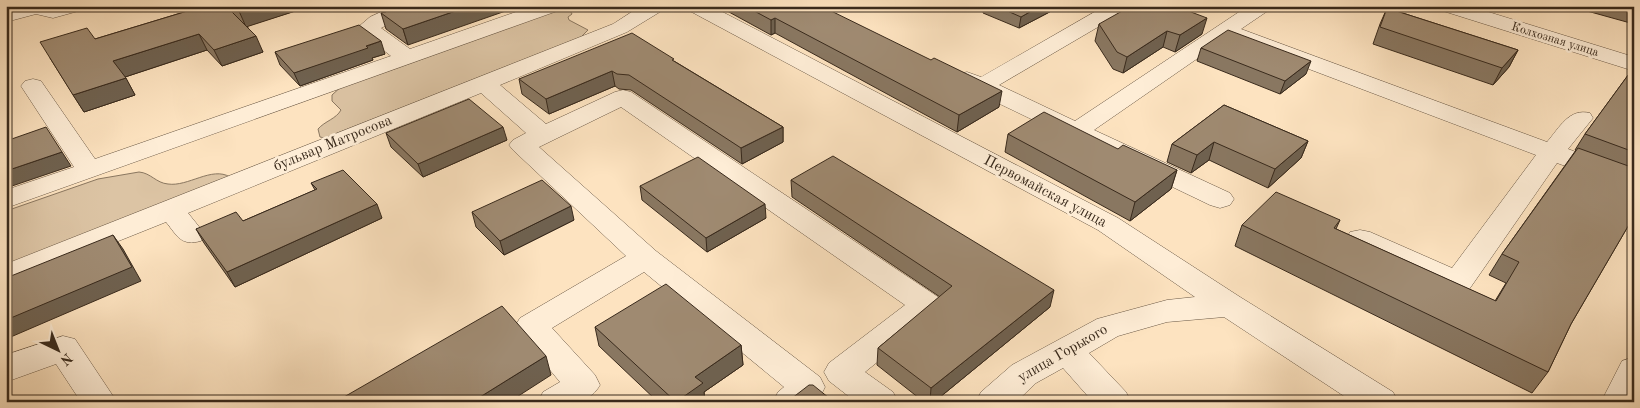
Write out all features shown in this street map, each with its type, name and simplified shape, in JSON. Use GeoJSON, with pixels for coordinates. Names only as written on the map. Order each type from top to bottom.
{"type":"FeatureCollection","features":[{"type":"Feature","properties":{"kind":"street"},"geometry":{"type":"LineString","coordinates":[[6,16],[36,8],[53,12],[75,6]]}},
{"type":"Feature","properties":{"kind":"street"},"geometry":{"type":"LineString","coordinates":[[407,57],[367,28],[377,21],[411,6]]}},
{"type":"Feature","properties":{"kind":"street"},"geometry":{"type":"LineString","coordinates":[[6,200],[552,6]]}},
{"type":"Feature","properties":{"kind":"street","name":"бульвар Матросова"},"geometry":{"type":"LineString","coordinates":[[6,276],[620,28],[656,6]]}},
{"type":"Feature","properties":{"kind":"street","name":"Первомайская улица"},"geometry":{"type":"LineString","coordinates":[[695,6],[1108,224],[1229,305],[1381,402]]}},
{"type":"Feature","properties":{"kind":"street"},"geometry":{"type":"LineString","coordinates":[[982,86],[1120,6]]}},
{"type":"Feature","properties":{"kind":"street"},"geometry":{"type":"LineString","coordinates":[[1076,131],[1262,6]]}},
{"type":"Feature","properties":{"kind":"street","name":"Колхозная улица"},"geometry":{"type":"LineString","coordinates":[[1447,6],[1634,64]]}},
{"type":"Feature","properties":{"kind":"street"},"geometry":{"type":"LineString","coordinates":[[1225,30],[1634,183]]}},
{"type":"Feature","properties":{"kind":"street"},"geometry":{"type":"LineString","coordinates":[[945,70],[1220,199]]}},
{"type":"Feature","properties":{"kind":"street"},"geometry":{"type":"LineString","coordinates":[[484,83],[543,135]]}},
{"type":"Feature","properties":{"kind":"street"},"geometry":{"type":"LineString","coordinates":[[33,86],[89,170]]}},
{"type":"Feature","properties":{"kind":"street"},"geometry":{"type":"LineString","coordinates":[[623,98],[928,305],[841,372],[799,394],[522,145],[543,135],[623,98]]}},
{"type":"Feature","properties":{"kind":"street"},"geometry":{"type":"LineString","coordinates":[[1360,239],[1457,283],[1552,152],[1581,118]]}},
{"type":"Feature","properties":{"kind":"street"},"geometry":{"type":"LineString","coordinates":[[170,209],[191,234]]}},
{"type":"Feature","properties":{"kind":"street"},"geometry":{"type":"LineString","coordinates":[[554,402],[583,385],[531,326],[646,258]]}},
{"type":"Feature","properties":{"kind":"street","name":"улица Горького"},"geometry":{"type":"LineString","coordinates":[[993,402],[1024,374],[1108,327],[1167,311],[1229,305]]}},
{"type":"Feature","properties":{"kind":"street"},"geometry":{"type":"LineString","coordinates":[[6,369],[63,348],[100,402]]}},
{"type":"Feature","properties":{"kind":"street"},"geometry":{"type":"LineString","coordinates":[[1066,350],[1114,402]]}},
{"type":"Feature","properties":{"kind":"street"},"geometry":{"type":"LineString","coordinates":[[1618,402],[1634,370]]}},
{"type":"Feature","properties":{"kind":"street"},"geometry":{"type":"LineString","coordinates":[[841,372],[881,402]]}},
{"type":"Feature","properties":{"kind":"shaded area"},"geometry":{"type":"Polygon","coordinates":[[[558,10],[571,12],[572,14],[568,17],[569,20],[588,30],[581,37],[325,138],[320,137],[318,129],[341,110],[332,101],[332,95],[343,85],[391,70],[558,10]]]}},
{"type":"Feature","properties":{"kind":"shaded area"},"geometry":{"type":"Polygon","coordinates":[[[139,172],[168,184],[184,183],[216,174],[230,177],[6,265],[6,211],[98,179],[139,172]]]}},
{"type":"Feature","properties":{"kind":"building"},"geometry":{"type":"Polygon","coordinates":[[[204,6],[226,6],[256,36],[214,50],[199,34],[113,61],[126,78],[73,95],[40,42],[87,28],[95,39],[204,6]]]}},
{"type":"Feature","properties":{"kind":"building"},"geometry":{"type":"Polygon","coordinates":[[[234,6],[253,6],[239,11],[234,6]]]}},
{"type":"Feature","properties":{"kind":"building"},"geometry":{"type":"Polygon","coordinates":[[[396,6],[470,6],[403,29],[381,13],[396,6]]]}},
{"type":"Feature","properties":{"kind":"building"},"geometry":{"type":"Polygon","coordinates":[[[745,6],[821,6],[931,60],[934,58],[1002,91],[959,115],[775,18],[771,20],[745,6]]]}},
{"type":"Feature","properties":{"kind":"building"},"geometry":{"type":"Polygon","coordinates":[[[996,6],[1040,6],[1021,17],[996,6]]]}},
{"type":"Feature","properties":{"kind":"building"},"geometry":{"type":"Polygon","coordinates":[[[1131,6],[1175,6],[1207,18],[1180,35],[1167,31],[1127,57],[1117,52],[1099,24],[1131,6]]]}},
{"type":"Feature","properties":{"kind":"building"},"geometry":{"type":"Polygon","coordinates":[[[1619,6],[1634,6],[1634,10],[1619,6]]]}},
{"type":"Feature","properties":{"kind":"building"},"geometry":{"type":"Polygon","coordinates":[[[1387,8],[1518,50],[1502,68],[1380,27],[1387,8]]]}},
{"type":"Feature","properties":{"kind":"building"},"geometry":{"type":"Polygon","coordinates":[[[359,25],[381,41],[366,46],[368,48],[294,73],[275,52],[359,25]]]}},
{"type":"Feature","properties":{"kind":"building"},"geometry":{"type":"Polygon","coordinates":[[[1228,30],[1311,61],[1285,81],[1201,48],[1228,30]]]}},
{"type":"Feature","properties":{"kind":"building"},"geometry":{"type":"Polygon","coordinates":[[[632,33],[674,59],[672,60],[783,127],[741,148],[629,75],[617,74],[612,71],[546,99],[519,79],[632,33]]]}},
{"type":"Feature","properties":{"kind":"building"},"geometry":{"type":"Polygon","coordinates":[[[1634,67],[1634,152],[1585,134],[1634,67]]]}},
{"type":"Feature","properties":{"kind":"building"},"geometry":{"type":"Polygon","coordinates":[[[469,99],[503,127],[418,164],[386,133],[469,99]]]}},
{"type":"Feature","properties":{"kind":"building"},"geometry":{"type":"Polygon","coordinates":[[[1224,105],[1308,141],[1275,169],[1214,142],[1197,155],[1172,144],[1224,105]]]}},
{"type":"Feature","properties":{"kind":"building"},"geometry":{"type":"Polygon","coordinates":[[[1044,112],[1118,149],[1123,145],[1177,170],[1135,202],[1008,134],[1044,112]]]}},
{"type":"Feature","properties":{"kind":"building"},"geometry":{"type":"Polygon","coordinates":[[[46,127],[62,152],[6,171],[6,141],[46,127]]]}},
{"type":"Feature","properties":{"kind":"building"},"geometry":{"type":"Polygon","coordinates":[[[1578,148],[1634,168],[1634,216],[1571,324],[1548,372],[1242,225],[1276,192],[1340,220],[1334,228],[1496,301],[1519,262],[1502,254],[1578,148]]]}},
{"type":"Feature","properties":{"kind":"building"},"geometry":{"type":"Polygon","coordinates":[[[833,156],[1054,290],[931,388],[878,348],[952,286],[791,180],[833,156]]]}},
{"type":"Feature","properties":{"kind":"building"},"geometry":{"type":"Polygon","coordinates":[[[698,157],[765,204],[706,238],[640,186],[698,157]]]}},
{"type":"Feature","properties":{"kind":"building"},"geometry":{"type":"Polygon","coordinates":[[[343,170],[377,204],[227,272],[196,229],[236,212],[243,221],[317,189],[311,183],[343,170]]]}},
{"type":"Feature","properties":{"kind":"building"},"geometry":{"type":"Polygon","coordinates":[[[542,180],[571,206],[500,241],[472,212],[542,180]]]}},
{"type":"Feature","properties":{"kind":"building"},"geometry":{"type":"Polygon","coordinates":[[[113,235],[132,267],[6,320],[6,278],[113,235]]]}},
{"type":"Feature","properties":{"kind":"building"},"geometry":{"type":"Polygon","coordinates":[[[666,284],[741,345],[695,377],[703,383],[676,402],[595,327],[666,284]]]}},
{"type":"Feature","properties":{"kind":"building"},"geometry":{"type":"Polygon","coordinates":[[[502,306],[546,356],[472,402],[348,402],[344,397],[502,306]]]}},
{"type":"Feature","properties":{"kind":"building"},"geometry":{"type":"Polygon","coordinates":[[[809,385],[813,385],[834,402],[787,402],[809,385]]]}}]}
